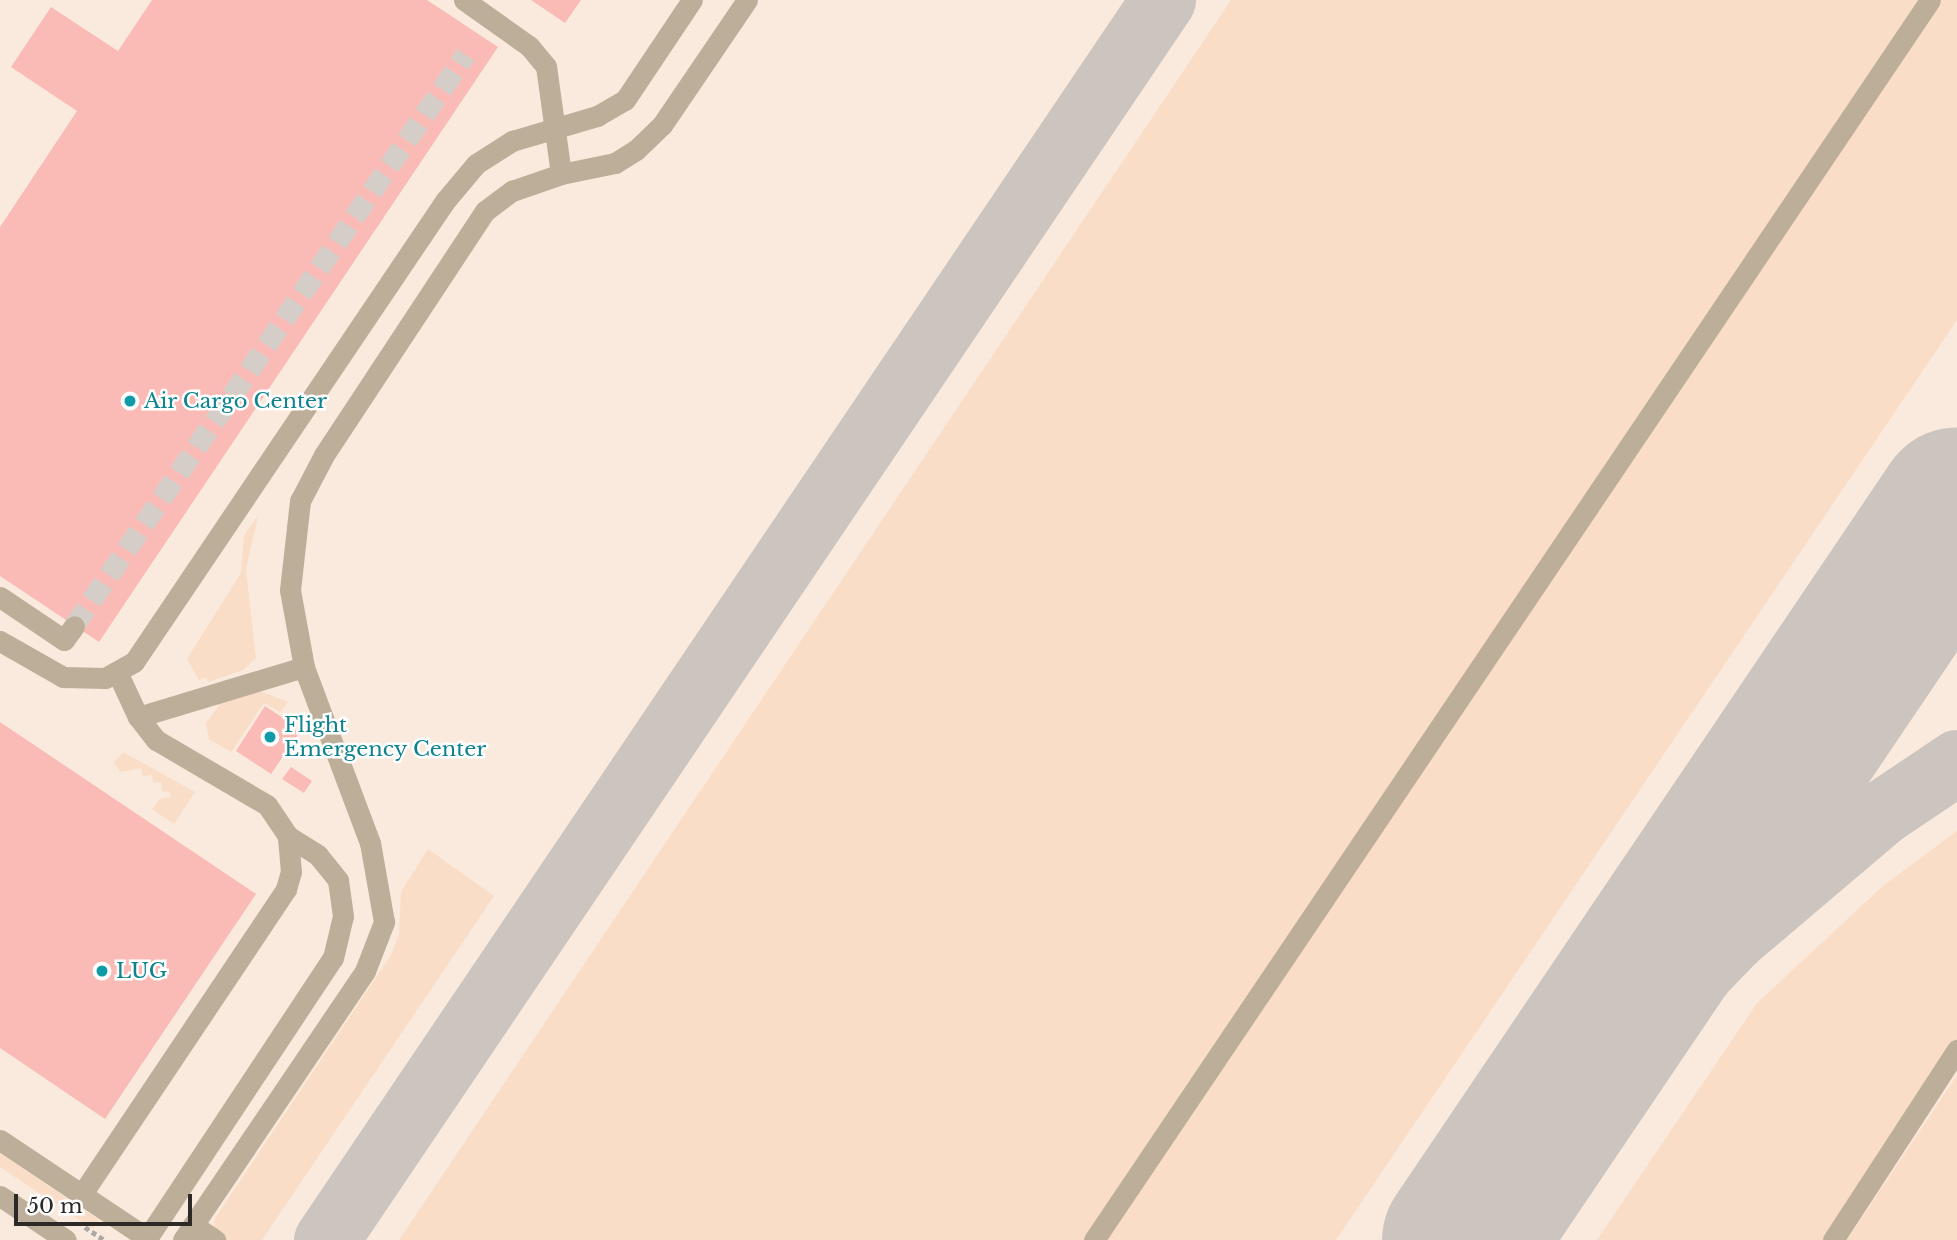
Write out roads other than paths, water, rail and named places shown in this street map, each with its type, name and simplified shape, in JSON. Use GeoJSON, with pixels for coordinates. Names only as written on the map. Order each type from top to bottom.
{"type":"FeatureCollection","features":[{"type":"Feature","properties":{"kind":"lane"},"geometry":{"type":"LineString","coordinates":[[464,0],[529,46],[546,66],[561,174]]}},
{"type":"Feature","properties":{"kind":"lane"},"geometry":{"type":"LineString","coordinates":[[0,641],[64,677],[118,674],[134,662],[445,201],[476,164],[512,141],[597,116],[625,100],[692,0]]}},
{"type":"Feature","properties":{"kind":"lane"},"geometry":{"type":"LineString","coordinates":[[215,1240],[188,1233],[365,971],[384,922],[370,843],[304,667],[290,590],[300,501],[324,454],[485,211],[512,191],[561,174],[615,163],[636,150],[662,125],[747,0]]}},
{"type":"Feature","properties":{"kind":"lane"},"geometry":{"type":"LineString","coordinates":[[1094,1240],[1930,0]]}},
{"type":"Feature","properties":{"kind":"lane"},"geometry":{"type":"LineString","coordinates":[[0,597],[64,640],[74,625]]}},
{"type":"Feature","properties":{"kind":"lane"},"geometry":{"type":"LineString","coordinates":[[138,717],[304,667]]}},
{"type":"Feature","properties":{"kind":"lane"},"geometry":{"type":"LineString","coordinates":[[82,1194],[286,889],[292,854],[288,836],[267,805],[156,740],[138,717],[118,674]]}},
{"type":"Feature","properties":{"kind":"lane"},"geometry":{"type":"LineString","coordinates":[[0,1140],[146,1239],[333,958],[342,916],[338,880],[318,855],[288,836]]}},
{"type":"Feature","properties":{"kind":"lane"},"geometry":{"type":"LineString","coordinates":[[1833,1240],[1957,1050]]}},
{"type":"Feature","properties":{"kind":"lane"},"geometry":{"type":"LineString","coordinates":[[0,1196],[66,1240]]}},
{"type":"Feature","properties":{"kind":"tunnel"},"geometry":{"type":"LineString","coordinates":[[74,626],[466,54]]}},
{"type":"Feature","properties":{"kind":"place","name":"Air Cargo Center"},"geometry":{"type":"Point","coordinates":[130,401]}},
{"type":"Feature","properties":{"kind":"place","name":"Flight Emergency Center"},"geometry":{"type":"Point","coordinates":[270,737]}},
{"type":"Feature","properties":{"kind":"place","name":"LUG"},"geometry":{"type":"Point","coordinates":[102,971]}}]}
